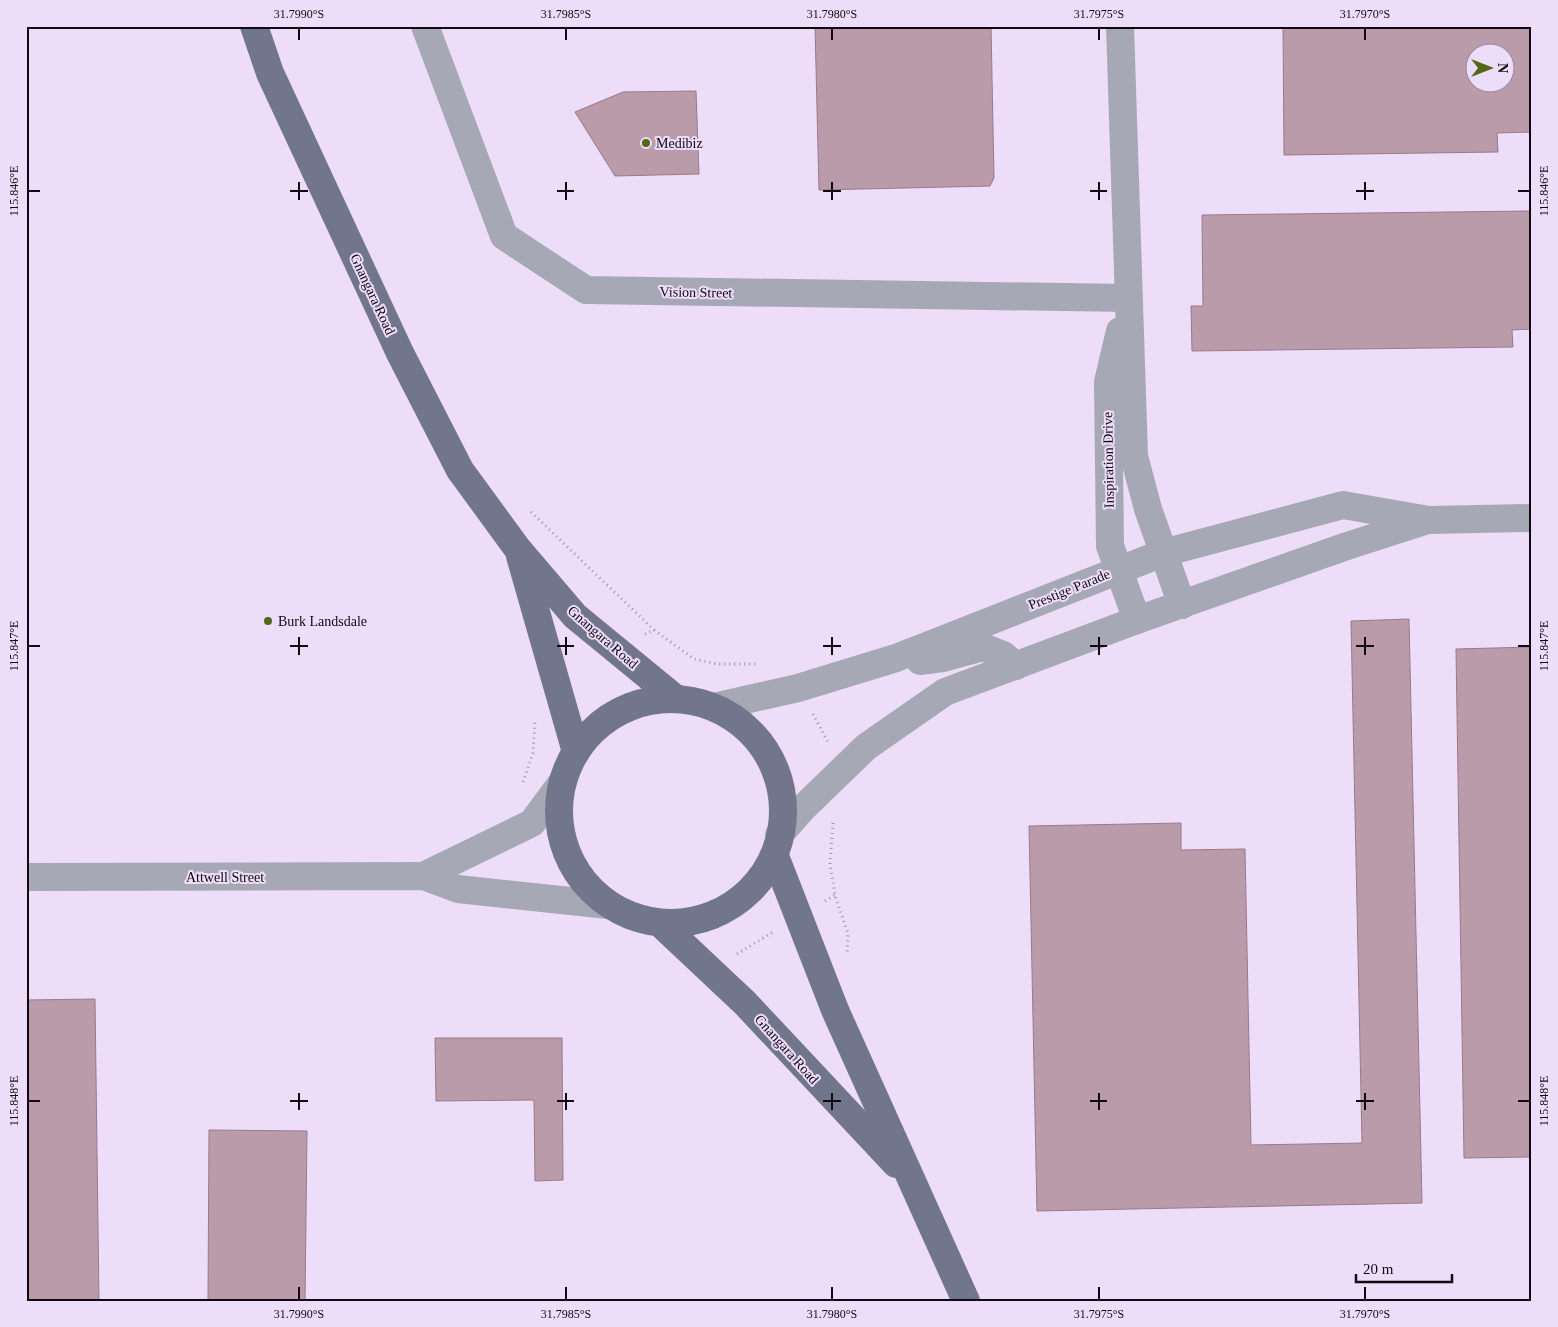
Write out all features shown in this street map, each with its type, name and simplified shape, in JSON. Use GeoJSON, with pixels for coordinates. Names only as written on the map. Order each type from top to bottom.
{"type":"FeatureCollection","features":[{"type":"Feature","properties":{"kind":"main road","name":"Gnangara Road"},"geometry":{"type":"LineString","coordinates":[[254,26],[270,73],[400,353],[460,470],[517,548],[575,616],[676,698]]}},
{"type":"Feature","properties":{"kind":"main road","name":"Gnangara Road"},"geometry":{"type":"LineString","coordinates":[[517,548],[576,752]]}},
{"type":"Feature","properties":{"kind":"main road","name":"Gnangara Road"},"geometry":{"type":"LineString","coordinates":[[676,698],[714,707],[748,728],[772,760],[784,808],[777,846],[747,895],[707,919],[660,924],[633,918],[608,905],[583,881],[566,850],[559,816],[563,781],[576,752],[602,722],[636,704],[676,698]]}},
{"type":"Feature","properties":{"kind":"main road","name":"Gnangara Road"},"geometry":{"type":"LineString","coordinates":[[777,846],[799,917],[835,1010],[966,1301]]}},
{"type":"Feature","properties":{"kind":"main road","name":"Gnangara Road"},"geometry":{"type":"LineString","coordinates":[[660,924],[745,1002],[910,1178]]}},
{"type":"Feature","properties":{"kind":"street","name":"Vision Street"},"geometry":{"type":"LineString","coordinates":[[425,26],[504,236],[586,290],[1128,298]]}},
{"type":"Feature","properties":{"kind":"street","name":"Inspiration Drive"},"geometry":{"type":"LineString","coordinates":[[1120,26],[1134,456],[1163,553],[1182,605]]}},
{"type":"Feature","properties":{"kind":"street","name":"Inspiration Drive"},"geometry":{"type":"LineString","coordinates":[[1128,298],[1108,382],[1110,546],[1137,620]]}},
{"type":"Feature","properties":{"kind":"street","name":"Prestige Parade"},"geometry":{"type":"LineString","coordinates":[[714,707],[798,688],[896,658],[1118,569],[1163,553],[1343,505],[1429,520],[1532,518]]}},
{"type":"Feature","properties":{"kind":"street","name":"Prestige Parade"},"geometry":{"type":"LineString","coordinates":[[777,846],[802,809],[866,747],[945,692],[1137,620],[1347,546],[1429,520]]}},
{"type":"Feature","properties":{"kind":"street"},"geometry":{"type":"LineString","coordinates":[[871,666],[943,658],[983,647],[1003,655],[1016,666]]}},
{"type":"Feature","properties":{"kind":"street","name":"Attwell Street"},"geometry":{"type":"LineString","coordinates":[[423,876],[532,823],[563,781]]}},
{"type":"Feature","properties":{"kind":"street","name":"Attwell Street"},"geometry":{"type":"LineString","coordinates":[[26,877],[423,876],[458,889],[608,905]]}},
{"type":"Feature","properties":{"kind":"path"},"geometry":{"type":"LineString","coordinates":[[524,506],[654,630]]}},
{"type":"Feature","properties":{"kind":"path"},"geometry":{"type":"LineString","coordinates":[[798,688],[843,769]]}},
{"type":"Feature","properties":{"kind":"path"},"geometry":{"type":"LineString","coordinates":[[517,790],[533,753],[535,721],[533,714]]}},
{"type":"Feature","properties":{"kind":"path"},"geometry":{"type":"LineString","coordinates":[[835,819],[832,826],[830,863],[835,895],[848,934],[846,962]]}},
{"type":"Feature","properties":{"kind":"path"},"geometry":{"type":"LineString","coordinates":[[710,970],[835,895]]}},
{"type":"Feature","properties":{"kind":"building"},"geometry":{"type":"Polygon","coordinates":[[[815,26],[991,26],[994,178],[990,186],[819,190],[815,26]]]}},
{"type":"Feature","properties":{"kind":"building"},"geometry":{"type":"Polygon","coordinates":[[[1283,26],[1532,26],[1532,132],[1497,133],[1498,152],[1284,155],[1283,26]]]}},
{"type":"Feature","properties":{"kind":"building","name":"Medibiz"},"geometry":{"type":"Polygon","coordinates":[[[696,91],[699,174],[615,176],[575,112],[623,92],[696,91]]]}},
{"type":"Feature","properties":{"kind":"building"},"geometry":{"type":"Polygon","coordinates":[[[1532,211],[1532,329],[1512,330],[1513,347],[1192,351],[1191,306],[1203,306],[1202,215],[1532,211]]]}},
{"type":"Feature","properties":{"kind":"building"},"geometry":{"type":"Polygon","coordinates":[[[1409,619],[1422,1203],[1037,1211],[1029,826],[1181,823],[1181,850],[1245,849],[1251,1145],[1362,1143],[1351,621],[1409,619]]]}},
{"type":"Feature","properties":{"kind":"building"},"geometry":{"type":"Polygon","coordinates":[[[1532,647],[1532,1157],[1464,1158],[1456,649],[1532,647]]]}},
{"type":"Feature","properties":{"kind":"building"},"geometry":{"type":"Polygon","coordinates":[[[95,999],[99,1301],[26,1301],[26,1000],[95,999]]]}},
{"type":"Feature","properties":{"kind":"building"},"geometry":{"type":"Polygon","coordinates":[[[435,1038],[562,1038],[563,1180],[535,1181],[534,1100],[436,1101],[435,1038]]]}},
{"type":"Feature","properties":{"kind":"building"},"geometry":{"type":"Polygon","coordinates":[[[209,1130],[307,1131],[305,1301],[208,1301],[209,1130]]]}},
{"type":"Feature","properties":{"kind":"place","name":"Medibiz"},"geometry":{"type":"Point","coordinates":[646,143]}},
{"type":"Feature","properties":{"kind":"place","name":"Burk Landsdale"},"geometry":{"type":"Point","coordinates":[268,621]}}]}
